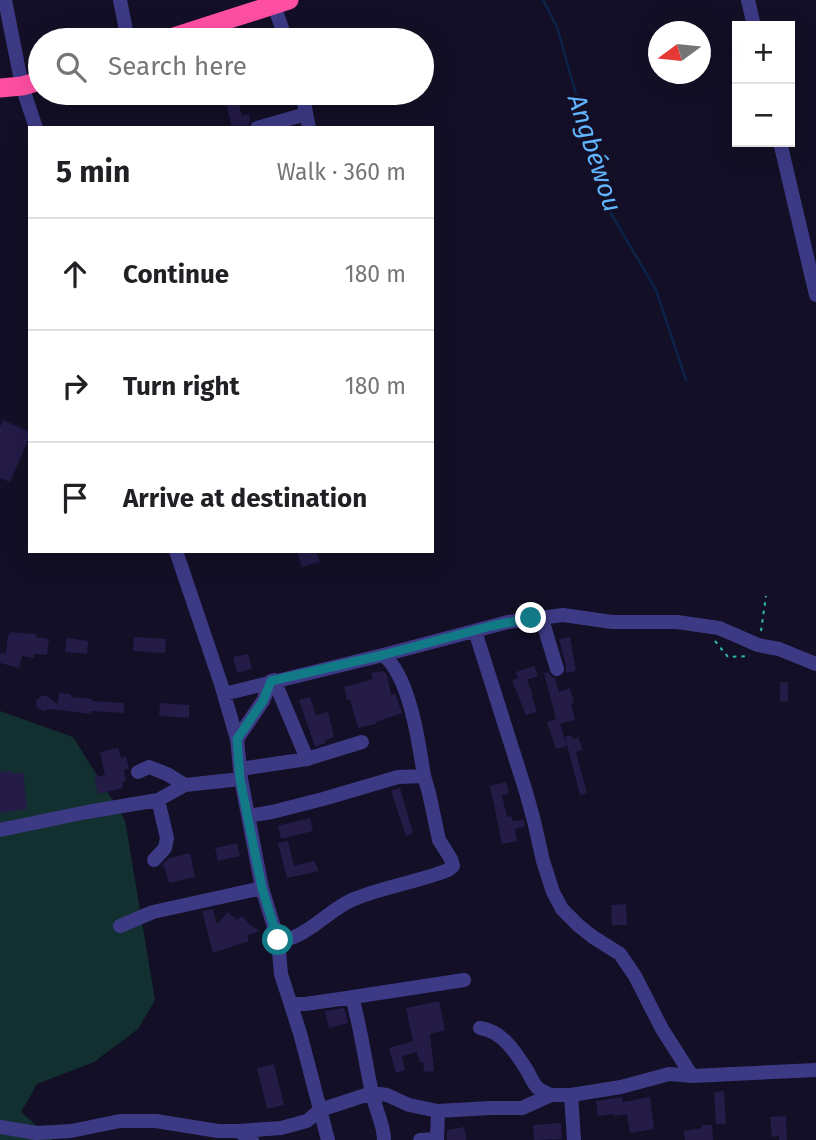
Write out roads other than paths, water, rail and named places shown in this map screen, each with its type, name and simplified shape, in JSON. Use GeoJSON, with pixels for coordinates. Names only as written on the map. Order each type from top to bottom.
{"type":"FeatureCollection","features":[{"type":"Feature","properties":{"kind":"highway"},"geometry":{"type":"LineString","coordinates":[[201,28],[282,2]]}},
{"type":"Feature","properties":{"kind":"highway"},"geometry":{"type":"LineString","coordinates":[[1,88],[28,84]]}},
{"type":"Feature","properties":{"kind":"street"},"geometry":{"type":"LineString","coordinates":[[5,0],[28,74]]}},
{"type":"Feature","properties":{"kind":"street"},"geometry":{"type":"LineString","coordinates":[[120,0],[126,28]]}},
{"type":"Feature","properties":{"kind":"street"},"geometry":{"type":"LineString","coordinates":[[748,0],[753,21]]}},
{"type":"Feature","properties":{"kind":"street"},"geometry":{"type":"LineString","coordinates":[[282,2],[285,28]]}},
{"type":"Feature","properties":{"kind":"street"},"geometry":{"type":"LineString","coordinates":[[33,105],[36,126]]}},
{"type":"Feature","properties":{"kind":"street"},"geometry":{"type":"LineString","coordinates":[[271,126],[307,121]]}},
{"type":"Feature","properties":{"kind":"street"},"geometry":{"type":"LineString","coordinates":[[781,147],[816,295]]}},
{"type":"Feature","properties":{"kind":"street"},"geometry":{"type":"LineString","coordinates":[[177,553],[237,739],[240,774],[262,888],[278,940],[281,974],[300,1032],[328,1140]]}},
{"type":"Feature","properties":{"kind":"street"},"geometry":{"type":"LineString","coordinates":[[224,694],[541,616],[563,615],[612,622],[677,622],[719,628],[758,645],[779,649],[816,664]]}},
{"type":"Feature","properties":{"kind":"street"},"geometry":{"type":"LineString","coordinates":[[541,616],[557,669]]}},
{"type":"Feature","properties":{"kind":"street"},"geometry":{"type":"LineString","coordinates":[[475,631],[526,792],[553,892],[562,909],[579,926],[620,954],[692,1076]]}},
{"type":"Feature","properties":{"kind":"street"},"geometry":{"type":"LineString","coordinates":[[278,940],[293,937],[354,899],[442,873],[453,866],[439,840],[410,708],[397,671],[383,655]]}},
{"type":"Feature","properties":{"kind":"street"},"geometry":{"type":"LineString","coordinates":[[237,739],[273,681]]}},
{"type":"Feature","properties":{"kind":"street"},"geometry":{"type":"LineString","coordinates":[[273,681],[307,759]]}},
{"type":"Feature","properties":{"kind":"street"},"geometry":{"type":"LineString","coordinates":[[0,830],[159,800],[185,785],[307,759],[362,742]]}},
{"type":"Feature","properties":{"kind":"street"},"geometry":{"type":"LineString","coordinates":[[138,772],[149,767],[185,785]]}},
{"type":"Feature","properties":{"kind":"street"},"geometry":{"type":"LineString","coordinates":[[248,816],[323,799],[398,777],[424,776]]}},
{"type":"Feature","properties":{"kind":"street"},"geometry":{"type":"LineString","coordinates":[[154,860],[164,848],[167,838],[159,800]]}},
{"type":"Feature","properties":{"kind":"street"},"geometry":{"type":"LineString","coordinates":[[120,926],[153,912],[262,888]]}},
{"type":"Feature","properties":{"kind":"street"},"geometry":{"type":"LineString","coordinates":[[291,1004],[464,980]]}},
{"type":"Feature","properties":{"kind":"street"},"geometry":{"type":"LineString","coordinates":[[352,997],[359,1020],[372,1093],[384,1129],[384,1140]]}},
{"type":"Feature","properties":{"kind":"street"},"geometry":{"type":"LineString","coordinates":[[480,1028],[505,1040],[539,1090],[551,1095],[571,1095],[621,1087],[669,1074],[692,1076],[816,1070]]}},
{"type":"Feature","properties":{"kind":"street"},"geometry":{"type":"LineString","coordinates":[[0,1128],[36,1133],[71,1131],[139,1120],[156,1121],[192,1133],[281,1128],[307,1121],[320,1110],[372,1093],[438,1111],[522,1108],[551,1095]]}},
{"type":"Feature","properties":{"kind":"street"},"geometry":{"type":"LineString","coordinates":[[571,1095],[574,1140]]}},
{"type":"Feature","properties":{"kind":"street"},"geometry":{"type":"LineString","coordinates":[[420,1140],[437,1139],[438,1111]]}},
{"type":"Feature","properties":{"kind":"street"},"geometry":{"type":"LineString","coordinates":[[239,1130],[252,1140]]}},
{"type":"Feature","properties":{"kind":"waterway","name":"Angbéwou"},"geometry":{"type":"LineString","coordinates":[[543,0],[557,27],[609,210],[656,290],[686,380]]}}]}
